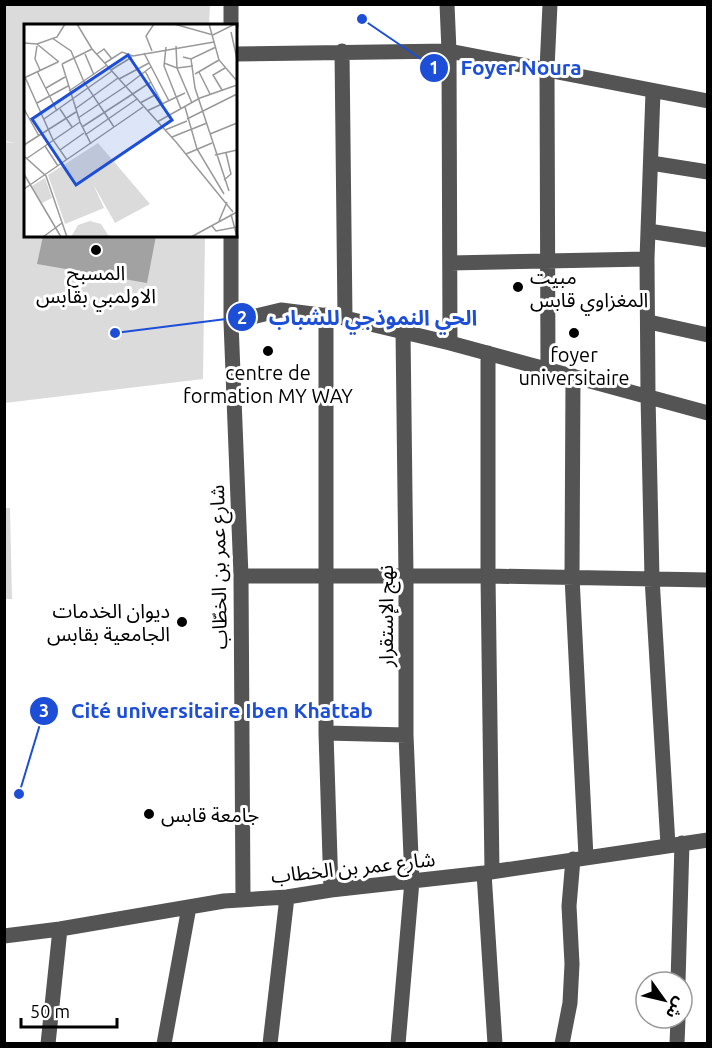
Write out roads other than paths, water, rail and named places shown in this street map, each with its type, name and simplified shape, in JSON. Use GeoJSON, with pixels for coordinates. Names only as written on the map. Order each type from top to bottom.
{"type":"FeatureCollection","features":[{"type":"Feature","properties":{"kind":"street"},"geometry":{"type":"LineString","coordinates":[[231,4],[231,24]]}},
{"type":"Feature","properties":{"kind":"street"},"geometry":{"type":"LineString","coordinates":[[447,4],[450,343]]}},
{"type":"Feature","properties":{"kind":"street"},"geometry":{"type":"LineString","coordinates":[[548,369],[547,69],[550,4]]}},
{"type":"Feature","properties":{"kind":"street"},"geometry":{"type":"LineString","coordinates":[[342,51],[345,318]]}},
{"type":"Feature","properties":{"kind":"street"},"geometry":{"type":"LineString","coordinates":[[237,54],[449,51],[708,101]]}},
{"type":"Feature","properties":{"kind":"street"},"geometry":{"type":"LineString","coordinates":[[653,92],[647,259],[652,578],[675,844],[678,970]]}},
{"type":"Feature","properties":{"kind":"street"},"geometry":{"type":"LineString","coordinates":[[651,163],[708,172]]}},
{"type":"Feature","properties":{"kind":"street"},"geometry":{"type":"LineString","coordinates":[[648,231],[708,240]]}},
{"type":"Feature","properties":{"kind":"street","name":"شارع عمر بن الخطّاب"},"geometry":{"type":"LineString","coordinates":[[231,237],[231,322],[241,576],[243,899]]}},
{"type":"Feature","properties":{"kind":"street"},"geometry":{"type":"LineString","coordinates":[[450,263],[647,259]]}},
{"type":"Feature","properties":{"kind":"street"},"geometry":{"type":"LineString","coordinates":[[231,322],[281,310],[345,318],[450,343],[708,413]]}},
{"type":"Feature","properties":{"kind":"street"},"geometry":{"type":"LineString","coordinates":[[326,315],[326,733],[331,890]]}},
{"type":"Feature","properties":{"kind":"street"},"geometry":{"type":"LineString","coordinates":[[649,322],[708,335]]}},
{"type":"Feature","properties":{"kind":"street","name":"نهج الإستقرار"},"geometry":{"type":"LineString","coordinates":[[398,1044],[412,881],[406,735],[403,331]]}},
{"type":"Feature","properties":{"kind":"street"},"geometry":{"type":"LineString","coordinates":[[488,353],[488,873],[495,1044]]}},
{"type":"Feature","properties":{"kind":"street"},"geometry":{"type":"LineString","coordinates":[[562,1044],[570,1003],[569,906],[580,858],[572,577],[573,376]]}},
{"type":"Feature","properties":{"kind":"street"},"geometry":{"type":"LineString","coordinates":[[241,576],[488,576],[708,580]]}},
{"type":"Feature","properties":{"kind":"street"},"geometry":{"type":"LineString","coordinates":[[326,733],[406,735]]}},
{"type":"Feature","properties":{"kind":"street","name":"شارع عمر بن الخطاب"},"geometry":{"type":"LineString","coordinates":[[4,936],[243,899],[287,897],[488,873],[708,840]]}},
{"type":"Feature","properties":{"kind":"street"},"geometry":{"type":"LineString","coordinates":[[270,1044],[287,897]]}},
{"type":"Feature","properties":{"kind":"street"},"geometry":{"type":"LineString","coordinates":[[164,1044],[189,907]]}},
{"type":"Feature","properties":{"kind":"street"},"geometry":{"type":"LineString","coordinates":[[48,1044],[60,929]]}},
{"type":"Feature","properties":{"kind":"place","name":"Foyer Noura"},"geometry":{"type":"Point","coordinates":[362,19]}},
{"type":"Feature","properties":{"kind":"place","name":"المسبح الاولمبي بقابس"},"geometry":{"type":"Point","coordinates":[96,250]}},
{"type":"Feature","properties":{"kind":"place","name":"مبيت المغزاوي قابس"},"geometry":{"type":"Point","coordinates":[518,287]}},
{"type":"Feature","properties":{"kind":"place","name":"الحي النموذجي للشباب"},"geometry":{"type":"Point","coordinates":[115,333]}},
{"type":"Feature","properties":{"kind":"place","name":"foyer universitaire"},"geometry":{"type":"Point","coordinates":[574,333]}},
{"type":"Feature","properties":{"kind":"place","name":"centre de formation MY WAY"},"geometry":{"type":"Point","coordinates":[268,351]}},
{"type":"Feature","properties":{"kind":"place","name":"ديوان الخدمات الجامعية بقابس"},"geometry":{"type":"Point","coordinates":[182,622]}},
{"type":"Feature","properties":{"kind":"place","name":"Cité universitaire Iben Khattab"},"geometry":{"type":"Point","coordinates":[19,794]}},
{"type":"Feature","properties":{"kind":"place","name":"جامعة قابس"},"geometry":{"type":"Point","coordinates":[149,814]}}]}
